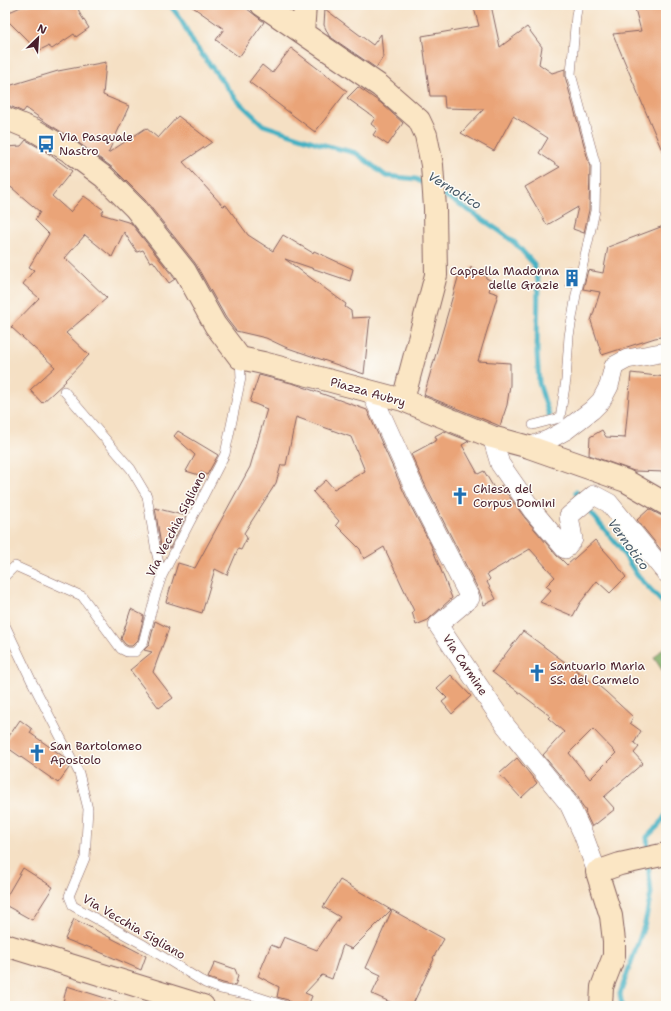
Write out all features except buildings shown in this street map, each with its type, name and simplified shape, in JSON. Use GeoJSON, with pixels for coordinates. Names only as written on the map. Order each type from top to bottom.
{"type":"FeatureCollection","features":[{"type":"Feature","properties":{"kind":"street"},"geometry":{"type":"LineString","coordinates":[[262,5],[380,86],[419,120],[426,135],[432,165],[436,208],[436,274],[404,400]]}},
{"type":"Feature","properties":{"kind":"street"},"geometry":{"type":"LineString","coordinates":[[303,33],[306,5]]}},
{"type":"Feature","properties":{"kind":"street"},"geometry":{"type":"LineString","coordinates":[[5,118],[34,130],[69,151],[104,176],[135,208],[186,270],[215,325],[240,358]]}},
{"type":"Feature","properties":{"kind":"street"},"geometry":{"type":"LineString","coordinates":[[528,447],[548,440],[566,430],[592,410],[601,401],[609,386],[614,366],[627,359],[666,352]]}},
{"type":"Feature","properties":{"kind":"street","name":"Piazza Aubry"},"geometry":{"type":"LineString","coordinates":[[240,358],[404,400],[492,438],[528,447],[626,482],[666,504]]}},
{"type":"Feature","properties":{"kind":"street","name":"Via Carmine"},"geometry":{"type":"LineString","coordinates":[[371,392],[417,494],[470,598],[438,625],[505,725],[569,804],[583,834],[597,872]]}},
{"type":"Feature","properties":{"kind":"street"},"geometry":{"type":"LineString","coordinates":[[492,438],[500,464],[533,511],[565,549],[573,539],[569,516],[594,495],[609,503],[666,573]]}},
{"type":"Feature","properties":{"kind":"street"},"geometry":{"type":"LineString","coordinates":[[601,1006],[602,987],[614,956],[614,941],[610,916],[597,872],[620,864],[666,854]]}},
{"type":"Feature","properties":{"kind":"street"},"geometry":{"type":"LineString","coordinates":[[5,945],[203,1006]]}},
{"type":"Feature","properties":{"kind":"lane"},"geometry":{"type":"LineString","coordinates":[[533,425],[560,418],[566,380],[569,336],[576,295],[595,211],[596,166],[571,74],[578,5]]}},
{"type":"Feature","properties":{"kind":"lane","name":"Via Vecchia Sigliano"},"geometry":{"type":"LineString","coordinates":[[5,576],[15,566],[82,596],[121,648],[127,652],[134,652],[143,642],[162,576],[225,454],[241,378],[240,358]]}},
{"type":"Feature","properties":{"kind":"lane"},"geometry":{"type":"LineString","coordinates":[[64,391],[131,469],[147,496],[156,551],[162,576]]}},
{"type":"Feature","properties":{"kind":"lane","name":"Via Vecchia Sigliano"},"geometry":{"type":"LineString","coordinates":[[5,625],[32,682],[79,773],[88,809],[85,858],[69,896],[73,906],[144,945],[206,983],[221,990],[255,996],[286,1006]]}},
{"type":"Feature","properties":{"kind":"green space"},"geometry":{"type":"Polygon","coordinates":[[[666,645],[666,676],[654,658],[666,645]]]}},
{"type":"Feature","properties":{"kind":"waterway","name":"Vernotico"},"geometry":{"type":"LineString","coordinates":[[170,5],[180,18],[194,44],[237,100],[263,125],[320,144],[356,153],[386,176],[416,179],[428,186]]}},
{"type":"Feature","properties":{"kind":"waterway","name":"Vernotico"},"geometry":{"type":"LineString","coordinates":[[440,193],[458,203],[501,232],[515,243],[534,264],[538,281],[537,353],[539,383],[549,415]]}},
{"type":"Feature","properties":{"kind":"waterway","name":"Vernotico"},"geometry":{"type":"LineString","coordinates":[[576,492],[582,500]]}},
{"type":"Feature","properties":{"kind":"waterway","name":"Vernotico"},"geometry":{"type":"LineString","coordinates":[[586,507],[620,548],[637,575],[666,608]]}},
{"type":"Feature","properties":{"kind":"waterway"},"geometry":{"type":"LineString","coordinates":[[648,852],[647,837],[659,825],[666,815]]}},
{"type":"Feature","properties":{"kind":"waterway"},"geometry":{"type":"LineString","coordinates":[[622,1006],[620,994],[645,923],[651,893],[648,864]]}},
{"type":"Feature","properties":{"kind":"place","name":"Via Pasquale Nastro"},"geometry":{"type":"Point","coordinates":[46,144]}},
{"type":"Feature","properties":{"kind":"place","name":"Cappella Madonna delle Grazie"},"geometry":{"type":"Point","coordinates":[572,278]}},
{"type":"Feature","properties":{"kind":"place","name":"Chiesa del Corpus Domini"},"geometry":{"type":"Point","coordinates":[460,496]}},
{"type":"Feature","properties":{"kind":"place","name":"Santuario Maria SS. del Carmelo"},"geometry":{"type":"Point","coordinates":[537,673]}},
{"type":"Feature","properties":{"kind":"place","name":"San Bartolomeo Apostolo"},"geometry":{"type":"Point","coordinates":[37,753]}}]}
